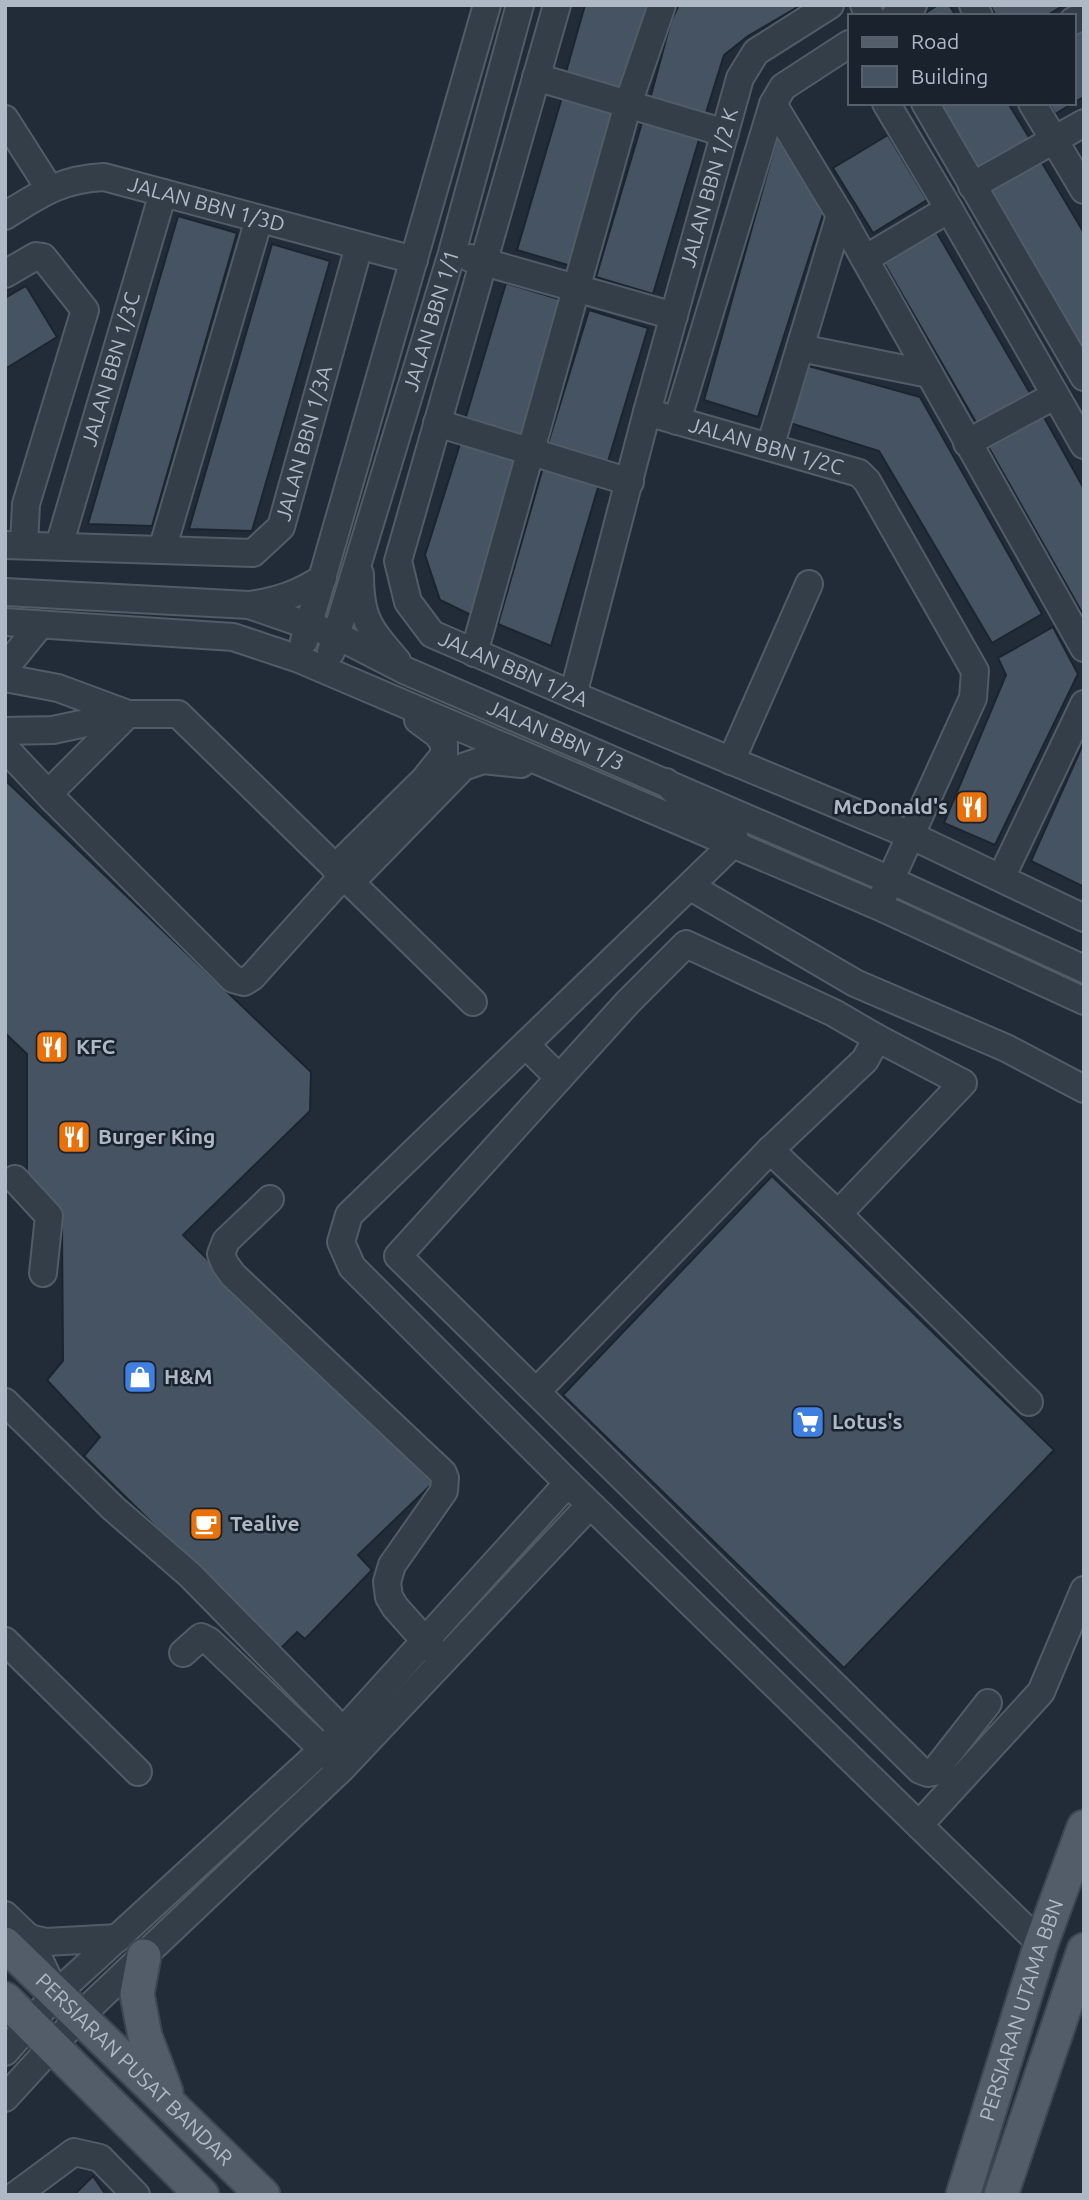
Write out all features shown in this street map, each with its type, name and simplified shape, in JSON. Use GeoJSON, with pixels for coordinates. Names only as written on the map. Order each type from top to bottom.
{"type":"FeatureCollection","features":[{"type":"Feature","properties":{"kind":"main road","name":"PERSIARAN UTAMA BBN"},"geometry":{"type":"LineString","coordinates":[[963,2195],[1041,1944],[1084,1827]]}},
{"type":"Feature","properties":{"kind":"main road","name":"PERSIARAN PUSAT BANDAR"},"geometry":{"type":"LineString","coordinates":[[17,1941],[68,2005],[263,2195]]}},
{"type":"Feature","properties":{"kind":"main road"},"geometry":{"type":"LineString","coordinates":[[131,1947],[145,2036],[170,2102]]}},
{"type":"Feature","properties":{"kind":"main road","name":"PERSIARAN UTAMA BBN"},"geometry":{"type":"LineString","coordinates":[[1001,2195],[1084,1950]]}},
{"type":"Feature","properties":{"kind":"main road","name":"PERSIARAN PUSAT BANDAR"},"geometry":{"type":"LineString","coordinates":[[5,2000],[202,2195]]}},
{"type":"Feature","properties":{"kind":"street","name":"JALAN BBN 1/1"},"geometry":{"type":"LineString","coordinates":[[299,659],[487,5]]}},
{"type":"Feature","properties":{"kind":"street","name":"JALAN BBN 1/1"},"geometry":{"type":"LineString","coordinates":[[326,672],[452,253],[520,5]]}},
{"type":"Feature","properties":{"kind":"street","name":"JALAN BBN 1/2A"},"geometry":{"type":"LineString","coordinates":[[556,5],[398,561],[408,602],[432,635],[910,835],[1084,918]]}},
{"type":"Feature","properties":{"kind":"street"},"geometry":{"type":"LineString","coordinates":[[474,653],[628,104],[662,5]]}},
{"type":"Feature","properties":{"kind":"street"},"geometry":{"type":"LineString","coordinates":[[829,6],[848,41]]}},
{"type":"Feature","properties":{"kind":"street","name":"JALAN BBN 1/2 K"},"geometry":{"type":"LineString","coordinates":[[647,412],[740,78],[756,52],[829,6]]}},
{"type":"Feature","properties":{"kind":"street","name":"JALAN BBN 1/2 K"},"geometry":{"type":"LineString","coordinates":[[677,421],[773,104],[783,87],[848,44]]}},
{"type":"Feature","properties":{"kind":"street"},"geometry":{"type":"LineString","coordinates":[[536,77],[725,133]]}},
{"type":"Feature","properties":{"kind":"street"},"geometry":{"type":"LineString","coordinates":[[773,104],[840,215],[1084,648]]}},
{"type":"Feature","properties":{"kind":"street"},"geometry":{"type":"LineString","coordinates":[[887,105],[1084,445]]}},
{"type":"Feature","properties":{"kind":"street"},"geometry":{"type":"LineString","coordinates":[[926,105],[1084,377]]}},
{"type":"Feature","properties":{"kind":"street"},"geometry":{"type":"LineString","coordinates":[[1033,105],[1084,190]]}},
{"type":"Feature","properties":{"kind":"street"},"geometry":{"type":"LineString","coordinates":[[5,119],[49,188]]}},
{"type":"Feature","properties":{"kind":"street"},"geometry":{"type":"LineString","coordinates":[[972,186],[1084,123]]}},
{"type":"Feature","properties":{"kind":"street","name":"JALAN BBN 1/3D"},"geometry":{"type":"LineString","coordinates":[[5,216],[49,188],[80,178],[104,177],[414,260]]}},
{"type":"Feature","properties":{"kind":"street","name":"JALAN BBN 1/3C"},"geometry":{"type":"LineString","coordinates":[[59,547],[163,193]]}},
{"type":"Feature","properties":{"kind":"street"},"geometry":{"type":"LineString","coordinates":[[865,259],[949,209]]}},
{"type":"Feature","properties":{"kind":"street"},"geometry":{"type":"LineString","coordinates":[[770,447],[840,215]]}},
{"type":"Feature","properties":{"kind":"street"},"geometry":{"type":"LineString","coordinates":[[162,550],[259,219]]}},
{"type":"Feature","properties":{"kind":"street","name":"JALAN BBN 1/3A"},"geometry":{"type":"LineString","coordinates":[[13,545],[253,553],[281,527],[359,246]]}},
{"type":"Feature","properties":{"kind":"street"},"geometry":{"type":"LineString","coordinates":[[452,253],[674,316]]}},
{"type":"Feature","properties":{"kind":"street"},"geometry":{"type":"LineString","coordinates":[[5,274],[36,256],[43,257],[85,310],[15,497],[13,545]]}},
{"type":"Feature","properties":{"kind":"street"},"geometry":{"type":"LineString","coordinates":[[800,348],[929,374]]}},
{"type":"Feature","properties":{"kind":"street"},"geometry":{"type":"LineString","coordinates":[[967,443],[1055,396]]}},
{"type":"Feature","properties":{"kind":"street"},"geometry":{"type":"LineString","coordinates":[[573,695],[647,412]]}},
{"type":"Feature","properties":{"kind":"street","name":"JALAN BBN 1/2C"},"geometry":{"type":"LineString","coordinates":[[647,412],[859,473],[867,481],[975,671],[973,698],[878,906]]}},
{"type":"Feature","properties":{"kind":"street"},"geometry":{"type":"LineString","coordinates":[[437,423],[630,482]]}},
{"type":"Feature","properties":{"kind":"street"},"geometry":{"type":"LineString","coordinates":[[360,555],[361,606],[367,622],[404,670]]}},
{"type":"Feature","properties":{"kind":"street"},"geometry":{"type":"LineString","coordinates":[[249,605],[303,592],[323,578]]}},
{"type":"Feature","properties":{"kind":"street"},"geometry":{"type":"LineString","coordinates":[[731,761],[809,584]]}},
{"type":"Feature","properties":{"kind":"street","name":"JALAN BBN 1/3"},"geometry":{"type":"LineString","coordinates":[[5,592],[249,605],[309,624],[404,670],[890,880],[1084,969]]}},
{"type":"Feature","properties":{"kind":"street","name":"JALAN BBN 1/3"},"geometry":{"type":"LineString","coordinates":[[5,622],[233,637],[299,659],[878,906],[1084,1001]]}},
{"type":"Feature","properties":{"kind":"street"},"geometry":{"type":"LineString","coordinates":[[5,668],[40,625]]}},
{"type":"Feature","properties":{"kind":"street"},"geometry":{"type":"LineString","coordinates":[[5,678],[58,688],[128,714]]}},
{"type":"Feature","properties":{"kind":"street"},"geometry":{"type":"LineString","coordinates":[[5,748],[233,979],[244,982],[252,977],[343,875],[444,755],[444,743],[437,734],[382,695]]}},
{"type":"Feature","properties":{"kind":"street"},"geometry":{"type":"LineString","coordinates":[[1001,878],[1084,704]]}},
{"type":"Feature","properties":{"kind":"street"},"geometry":{"type":"LineString","coordinates":[[53,799],[55,787],[128,714]]}},
{"type":"Feature","properties":{"kind":"street"},"geometry":{"type":"LineString","coordinates":[[5,731],[53,730],[128,714],[178,714],[473,1002]]}},
{"type":"Feature","properties":{"kind":"street"},"geometry":{"type":"LineString","coordinates":[[343,875],[463,767],[483,760],[557,770]]}},
{"type":"Feature","properties":{"kind":"street"},"geometry":{"type":"LineString","coordinates":[[666,782],[679,796],[727,823],[734,834],[733,844],[349,1215],[341,1242],[352,1267],[590,1505],[1041,1944]]}},
{"type":"Feature","properties":{"kind":"street"},"geometry":{"type":"LineString","coordinates":[[691,887],[855,983],[1006,1048],[1084,1089]]}},
{"type":"Feature","properties":{"kind":"street"},"geometry":{"type":"LineString","coordinates":[[1055,905],[1084,902]]}},
{"type":"Feature","properties":{"kind":"street"},"geometry":{"type":"LineString","coordinates":[[838,1214],[963,1083],[834,1013],[686,944],[628,1002],[398,1256],[920,1770],[934,1772],[988,1703]]}},
{"type":"Feature","properties":{"kind":"street"},"geometry":{"type":"LineString","coordinates":[[834,1013],[855,983]]}},
{"type":"Feature","properties":{"kind":"street"},"geometry":{"type":"LineString","coordinates":[[537,1391],[770,1150],[864,1060],[877,1038]]}},
{"type":"Feature","properties":{"kind":"street"},"geometry":{"type":"LineString","coordinates":[[526,1045],[559,1078]]}},
{"type":"Feature","properties":{"kind":"street"},"geometry":{"type":"LineString","coordinates":[[770,1150],[1029,1402]]}},
{"type":"Feature","properties":{"kind":"street"},"geometry":{"type":"LineString","coordinates":[[15,1179],[49,1216],[43,1273]]}},
{"type":"Feature","properties":{"kind":"street"},"geometry":{"type":"LineString","coordinates":[[270,1199],[226,1241],[221,1254],[225,1264],[233,1275],[402,1433],[445,1478],[444,1491],[387,1573],[390,1597],[395,1607],[443,1661]]}},
{"type":"Feature","properties":{"kind":"street"},"geometry":{"type":"LineString","coordinates":[[5,1402],[113,1508],[190,1575],[352,1739]]}},
{"type":"Feature","properties":{"kind":"street"},"geometry":{"type":"LineString","coordinates":[[352,1739],[425,1641],[568,1483]]}},
{"type":"Feature","properties":{"kind":"street"},"geometry":{"type":"LineString","coordinates":[[5,2098],[42,2035],[68,2005],[352,1739],[443,1661],[590,1505]]}},
{"type":"Feature","properties":{"kind":"street"},"geometry":{"type":"LineString","coordinates":[[919,1825],[1041,1692],[1084,1590]]}},
{"type":"Feature","properties":{"kind":"street"},"geometry":{"type":"LineString","coordinates":[[183,1653],[201,1637],[209,1641],[333,1759]]}},
{"type":"Feature","properties":{"kind":"street"},"geometry":{"type":"LineString","coordinates":[[5,1641],[138,1772]]}},
{"type":"Feature","properties":{"kind":"street"},"geometry":{"type":"LineString","coordinates":[[5,1915],[17,1941],[131,1947]]}},
{"type":"Feature","properties":{"kind":"street"},"geometry":{"type":"LineString","coordinates":[[5,2052],[42,2035]]}},
{"type":"Feature","properties":{"kind":"street"},"geometry":{"type":"LineString","coordinates":[[16,2195],[74,2152],[100,2158],[136,2195]]}},
{"type":"Feature","properties":{"kind":"building"},"geometry":{"type":"Polygon","coordinates":[[[585,5],[650,5],[622,90],[566,72],[585,5]]]}},
{"type":"Feature","properties":{"kind":"building"},"geometry":{"type":"Polygon","coordinates":[[[679,5],[801,5],[748,36],[724,55],[705,116],[650,99],[671,21],[679,5]]]}},
{"type":"Feature","properties":{"kind":"building"},"geometry":{"type":"Polygon","coordinates":[[[938,5],[949,5],[955,14],[924,14],[938,5]]]}},
{"type":"Feature","properties":{"kind":"building"},"geometry":{"type":"Polygon","coordinates":[[[990,5],[1064,5],[1049,14],[995,14],[990,5]]]}},
{"type":"Feature","properties":{"kind":"building"},"geometry":{"type":"Polygon","coordinates":[[[1084,25],[1084,97],[1075,102],[1075,30],[1084,25]]]}},
{"type":"Feature","properties":{"kind":"building"},"geometry":{"type":"Polygon","coordinates":[[[563,94],[618,111],[571,266],[517,250],[563,94]]]}},
{"type":"Feature","properties":{"kind":"building"},"geometry":{"type":"Polygon","coordinates":[[[936,105],[1009,105],[1030,139],[976,172],[936,105]]]}},
{"type":"Feature","properties":{"kind":"building"},"geometry":{"type":"Polygon","coordinates":[[[1050,105],[1070,105],[1055,114],[1050,105]]]}},
{"type":"Feature","properties":{"kind":"building"},"geometry":{"type":"Polygon","coordinates":[[[644,116],[701,133],[653,294],[596,277],[644,116]]]}},
{"type":"Feature","properties":{"kind":"building"},"geometry":{"type":"Polygon","coordinates":[[[888,135],[927,200],[873,233],[833,168],[888,135]]]}},
{"type":"Feature","properties":{"kind":"building"},"geometry":{"type":"Polygon","coordinates":[[[777,138],[824,211],[758,417],[704,400],[777,138]]]}},
{"type":"Feature","properties":{"kind":"building"},"geometry":{"type":"Polygon","coordinates":[[[1038,156],[1084,233],[1084,358],[983,189],[1038,156]]]}},
{"type":"Feature","properties":{"kind":"building"},"geometry":{"type":"Polygon","coordinates":[[[178,216],[237,233],[152,526],[88,524],[178,216]]]}},
{"type":"Feature","properties":{"kind":"building"},"geometry":{"type":"Polygon","coordinates":[[[933,226],[1034,400],[981,431],[880,256],[933,226]]]}},
{"type":"Feature","properties":{"kind":"building"},"geometry":{"type":"Polygon","coordinates":[[[272,244],[330,261],[252,531],[189,529],[272,244]]]}},
{"type":"Feature","properties":{"kind":"building"},"geometry":{"type":"Polygon","coordinates":[[[506,283],[562,300],[520,441],[464,423],[506,283]]]}},
{"type":"Feature","properties":{"kind":"building"},"geometry":{"type":"Polygon","coordinates":[[[26,286],[57,337],[5,369],[5,298],[26,286]]]}},
{"type":"Feature","properties":{"kind":"building"},"geometry":{"type":"Polygon","coordinates":[[[589,310],[648,328],[606,468],[546,450],[589,310]]]}},
{"type":"Feature","properties":{"kind":"building"},"geometry":{"type":"Polygon","coordinates":[[[805,365],[920,397],[1042,614],[992,643],[879,451],[790,423],[805,365]]]}},
{"type":"Feature","properties":{"kind":"building"},"geometry":{"type":"Polygon","coordinates":[[[1040,410],[1084,489],[1084,616],[985,441],[1040,410]]]}},
{"type":"Feature","properties":{"kind":"building"},"geometry":{"type":"Polygon","coordinates":[[[461,441],[517,459],[471,615],[440,600],[425,555],[461,441]]]}},
{"type":"Feature","properties":{"kind":"building"},"geometry":{"type":"Polygon","coordinates":[[[544,464],[600,481],[551,646],[498,624],[544,464]]]}},
{"type":"Feature","properties":{"kind":"building"},"geometry":{"type":"Polygon","coordinates":[[[1053,627],[1078,674],[995,845],[944,823],[1006,675],[998,658],[1053,627]]]}},
{"type":"Feature","properties":{"kind":"building"},"geometry":{"type":"Polygon","coordinates":[[[1084,742],[1084,887],[1031,861],[1084,742]]]}},
{"type":"Feature","properties":{"kind":"building"},"geometry":{"type":"Polygon","coordinates":[[[5,780],[311,1072],[310,1111],[183,1235],[433,1483],[358,1555],[372,1570],[305,1639],[297,1632],[280,1649],[84,1456],[100,1437],[47,1380],[63,1361],[62,1227],[27,1192],[27,1054],[5,1033],[5,780]]]}},
{"type":"Feature","properties":{"kind":"building","name":"Lotus's"},"geometry":{"type":"Polygon","coordinates":[[[772,1176],[1054,1450],[844,1668],[563,1395],[772,1176]]]}},
{"type":"Feature","properties":{"kind":"building"},"geometry":{"type":"Polygon","coordinates":[[[93,2176],[106,2195],[74,2195],[93,2176]]]}},
{"type":"Feature","properties":{"kind":"place","name":"McDonald's"},"geometry":{"type":"Point","coordinates":[972,807]}},
{"type":"Feature","properties":{"kind":"place","name":"KFC"},"geometry":{"type":"Point","coordinates":[52,1047]}},
{"type":"Feature","properties":{"kind":"place","name":"Burger King"},"geometry":{"type":"Point","coordinates":[74,1137]}},
{"type":"Feature","properties":{"kind":"place","name":"H&M"},"geometry":{"type":"Point","coordinates":[140,1377]}},
{"type":"Feature","properties":{"kind":"place","name":"Lotus's"},"geometry":{"type":"Point","coordinates":[808,1422]}},
{"type":"Feature","properties":{"kind":"place","name":"Tealive"},"geometry":{"type":"Point","coordinates":[206,1524]}}]}
